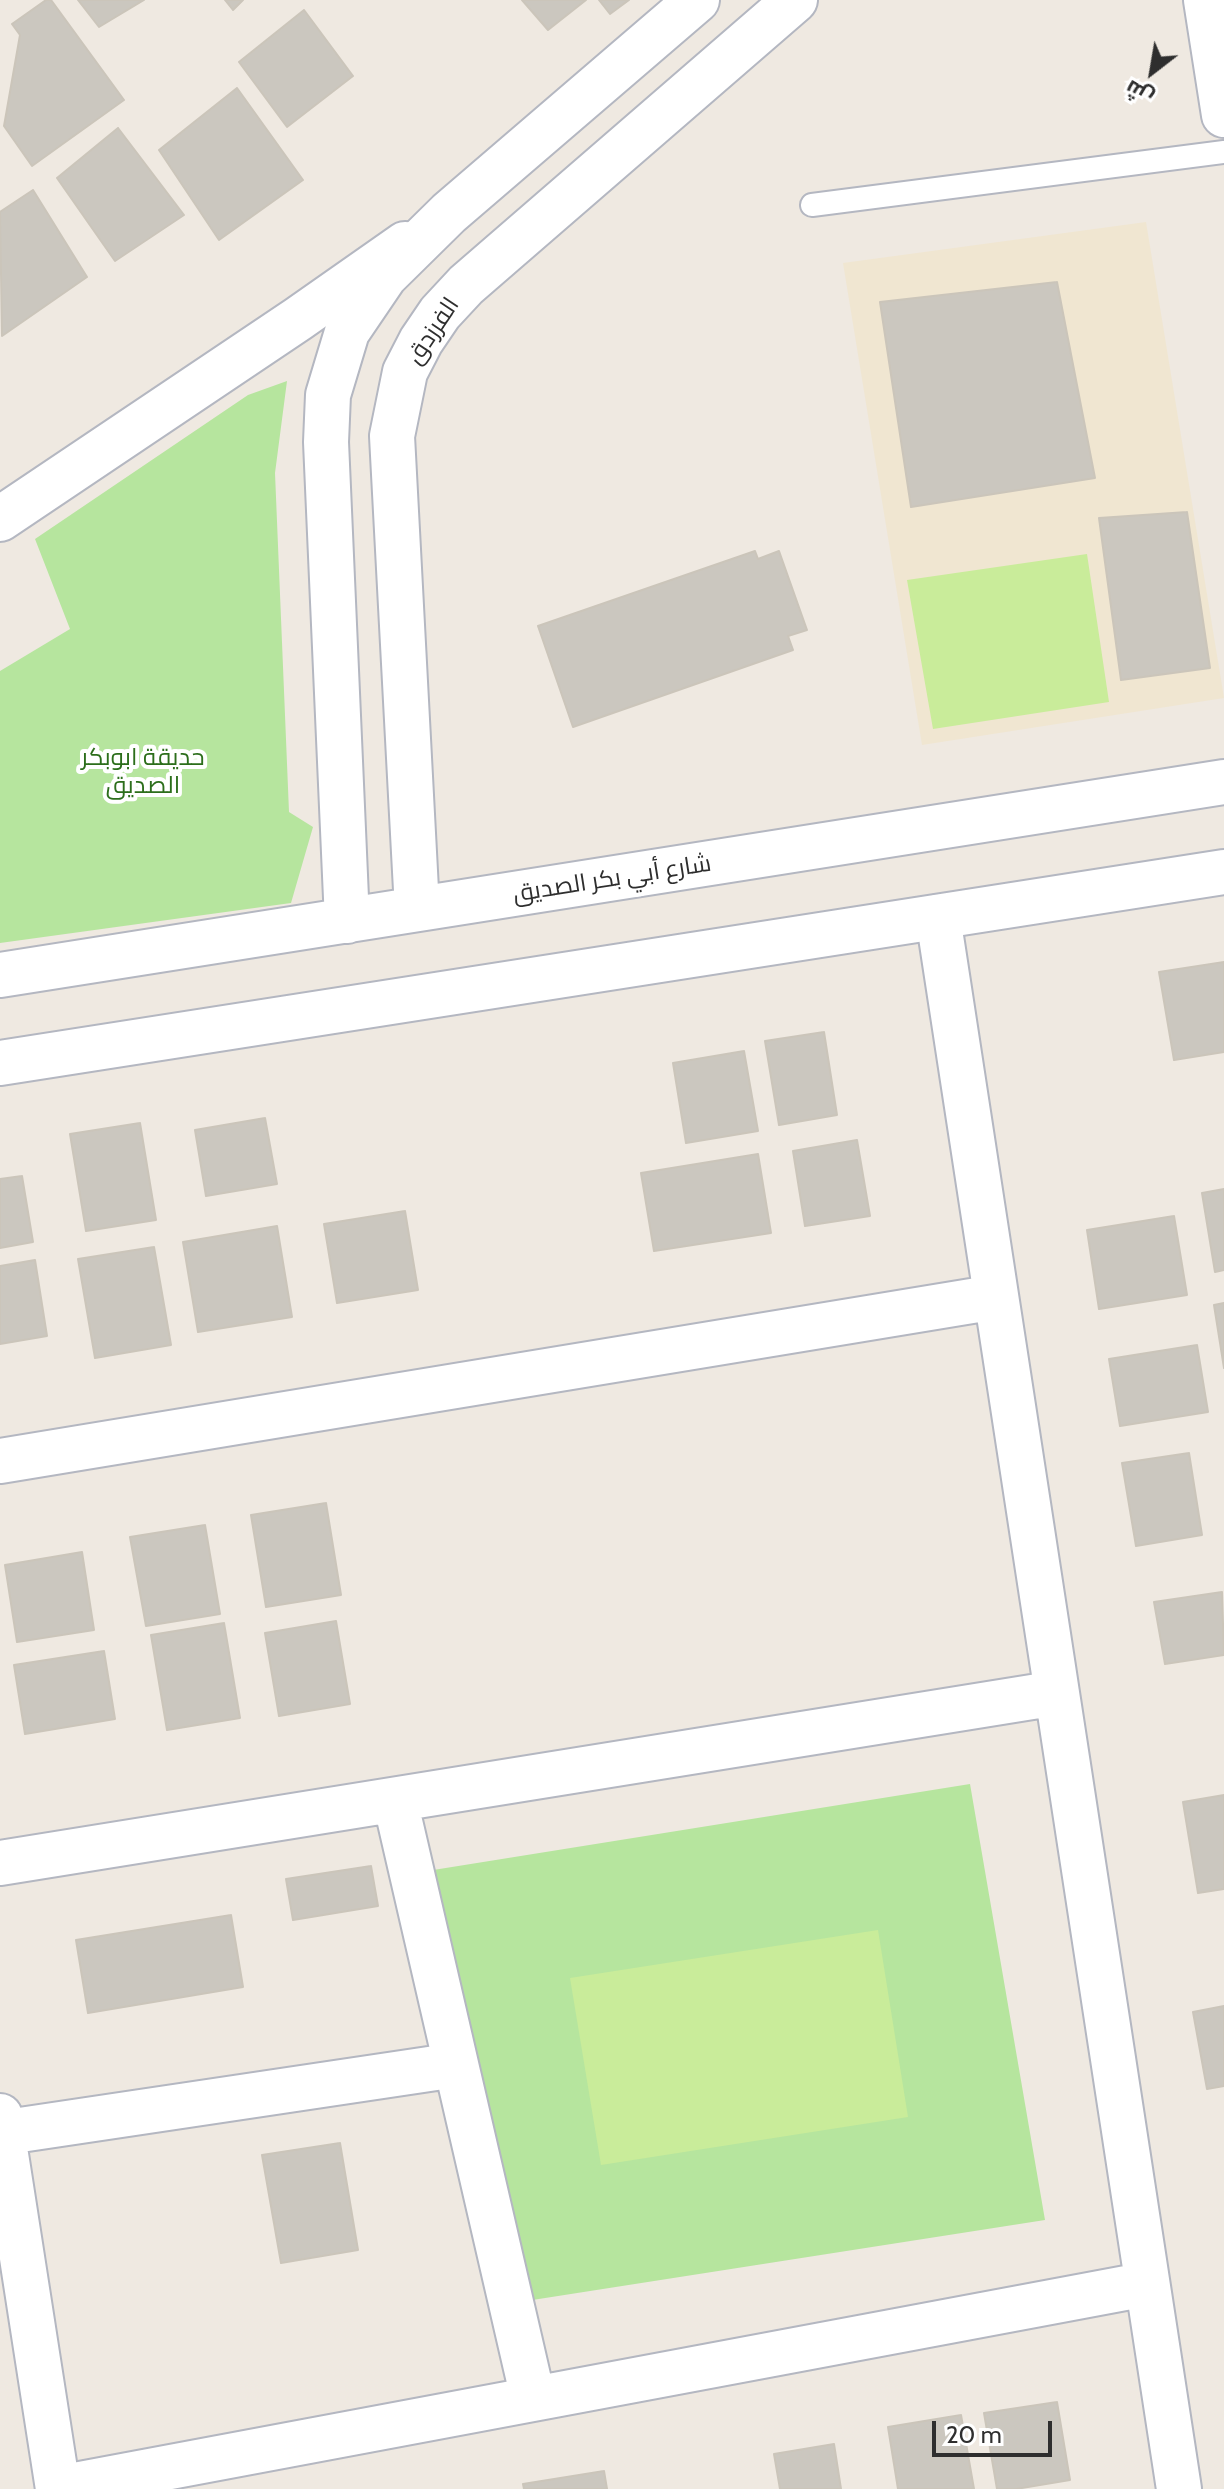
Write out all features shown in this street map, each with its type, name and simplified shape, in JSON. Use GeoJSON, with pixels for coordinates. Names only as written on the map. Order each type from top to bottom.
{"type":"FeatureCollection","features":[{"type":"Feature","properties":{"kind":"street"},"geometry":{"type":"LineString","coordinates":[[347,921],[326,442],[328,395],[347,332],[385,276],[449,213],[697,0]]}},
{"type":"Feature","properties":{"kind":"street","name":"الفرزدق"},"geometry":{"type":"LineString","coordinates":[[417,909],[392,436],[405,372],[440,313],[466,285],[795,0]]}},
{"type":"Feature","properties":{"kind":"street"},"geometry":{"type":"LineString","coordinates":[[1206,0],[1224,115]]}},
{"type":"Feature","properties":{"kind":"street"},"geometry":{"type":"LineString","coordinates":[[0,519],[298,319],[449,213]]}},
{"type":"Feature","properties":{"kind":"street","name":"شارع أبي بكر الصديق"},"geometry":{"type":"LineString","coordinates":[[0,975],[1224,782]]}},
{"type":"Feature","properties":{"kind":"street"},"geometry":{"type":"LineString","coordinates":[[0,1063],[1224,872]]}},
{"type":"Feature","properties":{"kind":"street"},"geometry":{"type":"LineString","coordinates":[[938,917],[1179,2489]]}},
{"type":"Feature","properties":{"kind":"street"},"geometry":{"type":"LineString","coordinates":[[0,1461],[996,1297]]}},
{"type":"Feature","properties":{"kind":"street"},"geometry":{"type":"LineString","coordinates":[[0,1863],[1057,1693]]}},
{"type":"Feature","properties":{"kind":"street"},"geometry":{"type":"LineString","coordinates":[[395,1800],[533,2398]]}},
{"type":"Feature","properties":{"kind":"street"},"geometry":{"type":"LineString","coordinates":[[456,2065],[1,2127],[58,2488],[1147,2284]]}},
{"type":"Feature","properties":{"kind":"lane"},"geometry":{"type":"LineString","coordinates":[[812,205],[1224,152]]}},
{"type":"Feature","properties":{"kind":"shaded area"},"geometry":{"type":"Polygon","coordinates":[[[1146,222],[1224,698],[922,745],[843,263],[1146,222]]]}},
{"type":"Feature","properties":{"kind":"green space","name":"حديقة ابوبكر الصديق"},"geometry":{"type":"Polygon","coordinates":[[[287,381],[275,473],[289,812],[313,827],[291,903],[0,943],[0,671],[70,629],[35,539],[248,395],[287,381]]]}},
{"type":"Feature","properties":{"kind":"green space"},"geometry":{"type":"Polygon","coordinates":[[[1087,554],[1109,702],[933,729],[907,580],[1087,554]]]}},
{"type":"Feature","properties":{"kind":"green space"},"geometry":{"type":"Polygon","coordinates":[[[970,1784],[1045,2220],[526,2301],[427,1871],[970,1784]]]}},
{"type":"Feature","properties":{"kind":"green space"},"geometry":{"type":"Polygon","coordinates":[[[878,1930],[908,2117],[601,2165],[570,1978],[878,1930]]]}},
{"type":"Feature","properties":{"kind":"building"},"geometry":{"type":"Polygon","coordinates":[[[46,0],[51,0],[124,100],[32,166],[4,126],[20,35],[12,24],[46,0]]]}},
{"type":"Feature","properties":{"kind":"building"},"geometry":{"type":"Polygon","coordinates":[[[78,0],[144,0],[99,27],[78,0]]]}},
{"type":"Feature","properties":{"kind":"building"},"geometry":{"type":"Polygon","coordinates":[[[225,0],[243,0],[233,10],[225,0]]]}},
{"type":"Feature","properties":{"kind":"building"},"geometry":{"type":"Polygon","coordinates":[[[522,0],[586,0],[548,30],[522,0]]]}},
{"type":"Feature","properties":{"kind":"building"},"geometry":{"type":"Polygon","coordinates":[[[599,0],[629,0],[610,14],[599,0]]]}},
{"type":"Feature","properties":{"kind":"building"},"geometry":{"type":"Polygon","coordinates":[[[304,10],[353,76],[287,127],[239,62],[304,10]]]}},
{"type":"Feature","properties":{"kind":"building"},"geometry":{"type":"Polygon","coordinates":[[[237,88],[303,180],[219,240],[159,150],[237,88]]]}},
{"type":"Feature","properties":{"kind":"building"},"geometry":{"type":"Polygon","coordinates":[[[118,128],[184,215],[115,261],[57,178],[118,128]]]}},
{"type":"Feature","properties":{"kind":"building"},"geometry":{"type":"Polygon","coordinates":[[[33,190],[87,277],[2,336],[0,212],[33,190]]]}},
{"type":"Feature","properties":{"kind":"building"},"geometry":{"type":"Polygon","coordinates":[[[1057,282],[1095,478],[911,507],[880,302],[1057,282]]]}},
{"type":"Feature","properties":{"kind":"building"},"geometry":{"type":"Polygon","coordinates":[[[1187,512],[1210,668],[1121,680],[1099,518],[1187,512]]]}},
{"type":"Feature","properties":{"kind":"building"},"geometry":{"type":"Polygon","coordinates":[[[755,551],[758,559],[779,551],[807,630],[788,636],[793,650],[573,727],[538,626],[755,551]]]}},
{"type":"Feature","properties":{"kind":"building"},"geometry":{"type":"Polygon","coordinates":[[[1224,962],[1224,1052],[1174,1060],[1159,972],[1224,962]]]}},
{"type":"Feature","properties":{"kind":"building"},"geometry":{"type":"Polygon","coordinates":[[[824,1032],[837,1115],[779,1125],[765,1041],[824,1032]]]}},
{"type":"Feature","properties":{"kind":"building"},"geometry":{"type":"Polygon","coordinates":[[[744,1051],[758,1131],[686,1143],[673,1063],[744,1051]]]}},
{"type":"Feature","properties":{"kind":"building"},"geometry":{"type":"Polygon","coordinates":[[[265,1118],[277,1184],[206,1196],[195,1130],[265,1118]]]}},
{"type":"Feature","properties":{"kind":"building"},"geometry":{"type":"Polygon","coordinates":[[[140,1123],[156,1220],[86,1231],[70,1134],[140,1123]]]}},
{"type":"Feature","properties":{"kind":"building"},"geometry":{"type":"Polygon","coordinates":[[[857,1140],[870,1216],[805,1226],[793,1151],[857,1140]]]}},
{"type":"Feature","properties":{"kind":"building"},"geometry":{"type":"Polygon","coordinates":[[[758,1154],[771,1233],[654,1251],[641,1173],[758,1154]]]}},
{"type":"Feature","properties":{"kind":"building"},"geometry":{"type":"Polygon","coordinates":[[[22,1176],[33,1242],[0,1248],[0,1179],[22,1176]]]}},
{"type":"Feature","properties":{"kind":"building"},"geometry":{"type":"Polygon","coordinates":[[[1224,1189],[1224,1270],[1215,1272],[1202,1193],[1224,1189]]]}},
{"type":"Feature","properties":{"kind":"building"},"geometry":{"type":"Polygon","coordinates":[[[405,1211],[418,1290],[337,1303],[324,1224],[405,1211]]]}},
{"type":"Feature","properties":{"kind":"building"},"geometry":{"type":"Polygon","coordinates":[[[1174,1216],[1187,1295],[1099,1309],[1087,1230],[1174,1216]]]}},
{"type":"Feature","properties":{"kind":"building"},"geometry":{"type":"Polygon","coordinates":[[[277,1226],[292,1317],[198,1332],[183,1242],[277,1226]]]}},
{"type":"Feature","properties":{"kind":"building"},"geometry":{"type":"Polygon","coordinates":[[[154,1247],[171,1345],[95,1358],[78,1259],[154,1247]]]}},
{"type":"Feature","properties":{"kind":"building"},"geometry":{"type":"Polygon","coordinates":[[[35,1260],[47,1336],[0,1344],[0,1266],[35,1260]]]}},
{"type":"Feature","properties":{"kind":"building"},"geometry":{"type":"Polygon","coordinates":[[[1224,1303],[1224,1368],[1214,1305],[1224,1303]]]}},
{"type":"Feature","properties":{"kind":"building"},"geometry":{"type":"Polygon","coordinates":[[[1197,1345],[1208,1412],[1120,1426],[1109,1359],[1197,1345]]]}},
{"type":"Feature","properties":{"kind":"building"},"geometry":{"type":"Polygon","coordinates":[[[1189,1453],[1202,1535],[1136,1546],[1122,1463],[1189,1453]]]}},
{"type":"Feature","properties":{"kind":"building"},"geometry":{"type":"Polygon","coordinates":[[[326,1503],[341,1595],[266,1607],[251,1515],[326,1503]]]}},
{"type":"Feature","properties":{"kind":"building"},"geometry":{"type":"Polygon","coordinates":[[[205,1525],[220,1614],[146,1626],[130,1537],[205,1525]]]}},
{"type":"Feature","properties":{"kind":"building"},"geometry":{"type":"Polygon","coordinates":[[[82,1552],[94,1630],[17,1642],[5,1565],[82,1552]]]}},
{"type":"Feature","properties":{"kind":"building"},"geometry":{"type":"Polygon","coordinates":[[[1222,1592],[1224,1655],[1165,1664],[1154,1602],[1222,1592]]]}},
{"type":"Feature","properties":{"kind":"building"},"geometry":{"type":"Polygon","coordinates":[[[336,1621],[350,1704],[279,1716],[265,1633],[336,1621]]]}},
{"type":"Feature","properties":{"kind":"building"},"geometry":{"type":"Polygon","coordinates":[[[224,1623],[240,1718],[167,1730],[151,1635],[224,1623]]]}},
{"type":"Feature","properties":{"kind":"building"},"geometry":{"type":"Polygon","coordinates":[[[104,1651],[115,1719],[25,1734],[14,1665],[104,1651]]]}},
{"type":"Feature","properties":{"kind":"building"},"geometry":{"type":"Polygon","coordinates":[[[1224,1795],[1224,1889],[1198,1893],[1183,1802],[1224,1795]]]}},
{"type":"Feature","properties":{"kind":"building"},"geometry":{"type":"Polygon","coordinates":[[[371,1866],[378,1906],[293,1920],[286,1879],[371,1866]]]}},
{"type":"Feature","properties":{"kind":"building"},"geometry":{"type":"Polygon","coordinates":[[[231,1915],[243,1987],[88,2013],[76,1940],[231,1915]]]}},
{"type":"Feature","properties":{"kind":"building"},"geometry":{"type":"Polygon","coordinates":[[[1224,2006],[1224,2086],[1207,2089],[1193,2012],[1224,2006]]]}},
{"type":"Feature","properties":{"kind":"building"},"geometry":{"type":"Polygon","coordinates":[[[340,2143],[358,2250],[281,2263],[262,2155],[340,2143]]]}},
{"type":"Feature","properties":{"kind":"building"},"geometry":{"type":"Polygon","coordinates":[[[1057,2402],[1070,2480],[997,2489],[984,2413],[1057,2402]]]}},
{"type":"Feature","properties":{"kind":"building"},"geometry":{"type":"Polygon","coordinates":[[[961,2415],[974,2489],[898,2489],[888,2427],[961,2415]]]}},
{"type":"Feature","properties":{"kind":"building"},"geometry":{"type":"Polygon","coordinates":[[[834,2444],[841,2489],[780,2489],[774,2454],[834,2444]]]}},
{"type":"Feature","properties":{"kind":"building"},"geometry":{"type":"Polygon","coordinates":[[[604,2471],[607,2489],[524,2489],[523,2484],[604,2471]]]}}]}
